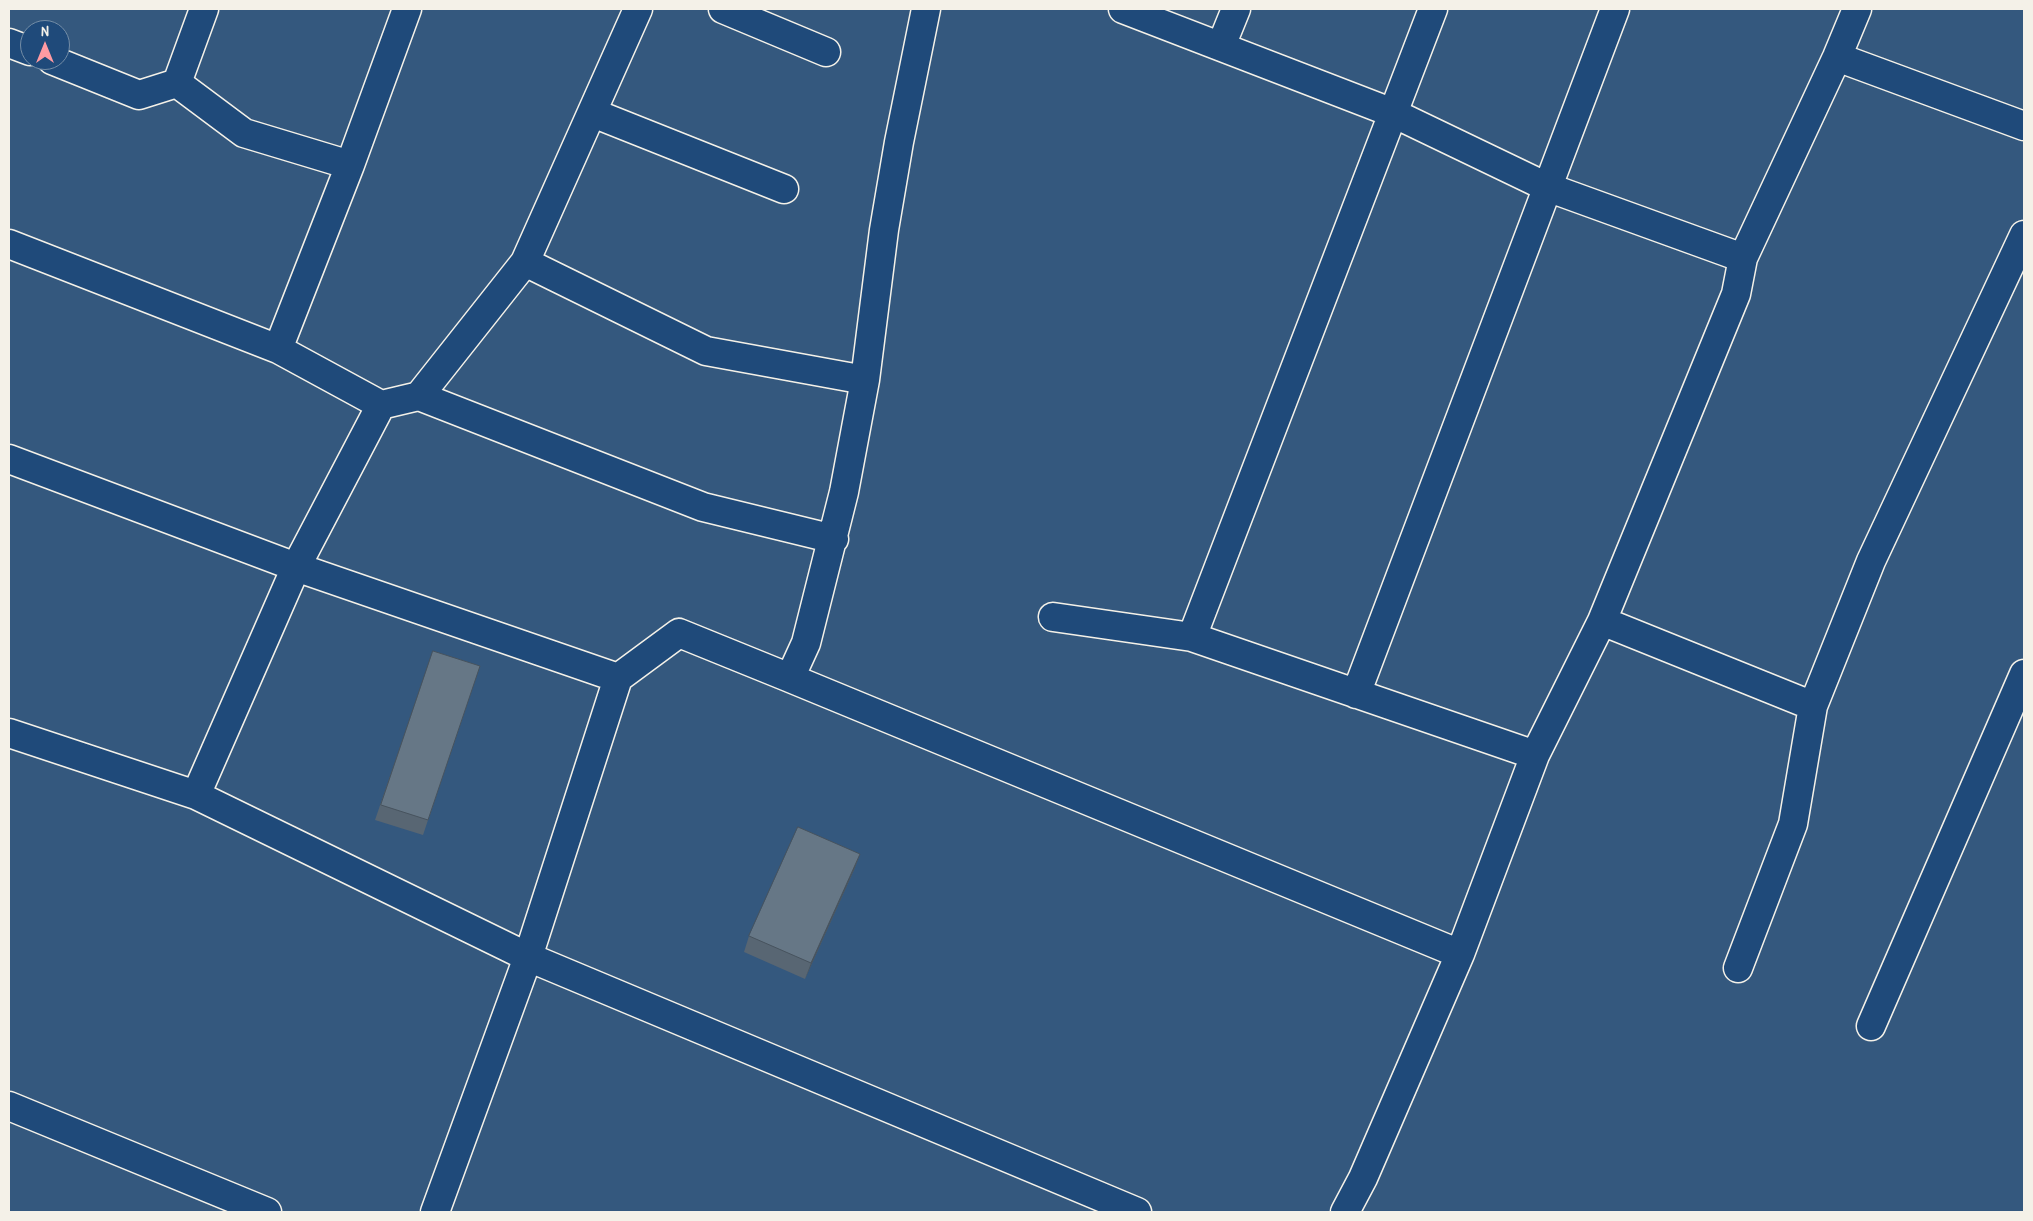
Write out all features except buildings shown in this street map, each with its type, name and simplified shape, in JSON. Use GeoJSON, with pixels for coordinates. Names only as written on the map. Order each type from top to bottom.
{"type":"FeatureCollection","features":[{"type":"Feature","properties":{"kind":"street"},"geometry":{"type":"LineString","coordinates":[[177,84],[204,9]]}},
{"type":"Feature","properties":{"kind":"street"},"geometry":{"type":"LineString","coordinates":[[278,349],[350,165],[407,9]]}},
{"type":"Feature","properties":{"kind":"street"},"geometry":{"type":"LineString","coordinates":[[419,396],[525,262],[638,9]]}},
{"type":"Feature","properties":{"kind":"street"},"geometry":{"type":"LineString","coordinates":[[722,9],[826,52]]}},
{"type":"Feature","properties":{"kind":"street"},"geometry":{"type":"LineString","coordinates":[[790,678],[806,644],[834,538],[864,380],[884,230],[899,142],[926,9]]}},
{"type":"Feature","properties":{"kind":"street"},"geometry":{"type":"LineString","coordinates":[[1123,9],[1394,113],[1547,187],[1743,258]]}},
{"type":"Feature","properties":{"kind":"street"},"geometry":{"type":"LineString","coordinates":[[1221,46],[1236,9]]}},
{"type":"Feature","properties":{"kind":"street"},"geometry":{"type":"LineString","coordinates":[[1192,637],[1394,113],[1432,9]]}},
{"type":"Feature","properties":{"kind":"street"},"geometry":{"type":"LineString","coordinates":[[1356,694],[1615,9]]}},
{"type":"Feature","properties":{"kind":"street"},"geometry":{"type":"LineString","coordinates":[[1345,1212],[1363,1178],[1460,954],[1535,755],[1602,621],[1736,294],[1743,258],[1837,57],[1857,9]]}},
{"type":"Feature","properties":{"kind":"street"},"geometry":{"type":"LineString","coordinates":[[1837,57],[2024,126]]}},
{"type":"Feature","properties":{"kind":"street"},"geometry":{"type":"LineString","coordinates":[[70,67],[139,95],[177,84]]}},
{"type":"Feature","properties":{"kind":"street"},"geometry":{"type":"LineString","coordinates":[[177,84],[244,133],[350,165]]}},
{"type":"Feature","properties":{"kind":"street"},"geometry":{"type":"LineString","coordinates":[[593,113],[784,189]]}},
{"type":"Feature","properties":{"kind":"street"},"geometry":{"type":"LineString","coordinates":[[1738,968],[1793,824],[1813,706],[1871,562],[2024,236]]}},
{"type":"Feature","properties":{"kind":"street"},"geometry":{"type":"LineString","coordinates":[[9,244],[278,349],[381,405],[419,396],[703,507],[834,538]]}},
{"type":"Feature","properties":{"kind":"street"},"geometry":{"type":"LineString","coordinates":[[525,262],[706,350],[864,380]]}},
{"type":"Feature","properties":{"kind":"street"},"geometry":{"type":"LineString","coordinates":[[196,795],[296,567],[381,405]]}},
{"type":"Feature","properties":{"kind":"street"},"geometry":{"type":"LineString","coordinates":[[9,459],[296,567],[618,678]]}},
{"type":"Feature","properties":{"kind":"street"},"geometry":{"type":"LineString","coordinates":[[1053,617],[1192,637],[1535,755]]}},
{"type":"Feature","properties":{"kind":"street"},"geometry":{"type":"LineString","coordinates":[[1602,621],[1813,706]]}},
{"type":"Feature","properties":{"kind":"street"},"geometry":{"type":"LineString","coordinates":[[435,1212],[528,957],[618,678],[678,632],[1460,954]]}},
{"type":"Feature","properties":{"kind":"street"},"geometry":{"type":"LineString","coordinates":[[1871,1026],[2024,674]]}},
{"type":"Feature","properties":{"kind":"street"},"geometry":{"type":"LineString","coordinates":[[9,733],[196,795],[528,957],[1137,1212]]}},
{"type":"Feature","properties":{"kind":"street"},"geometry":{"type":"LineString","coordinates":[[9,1106],[267,1212]]}}]}
